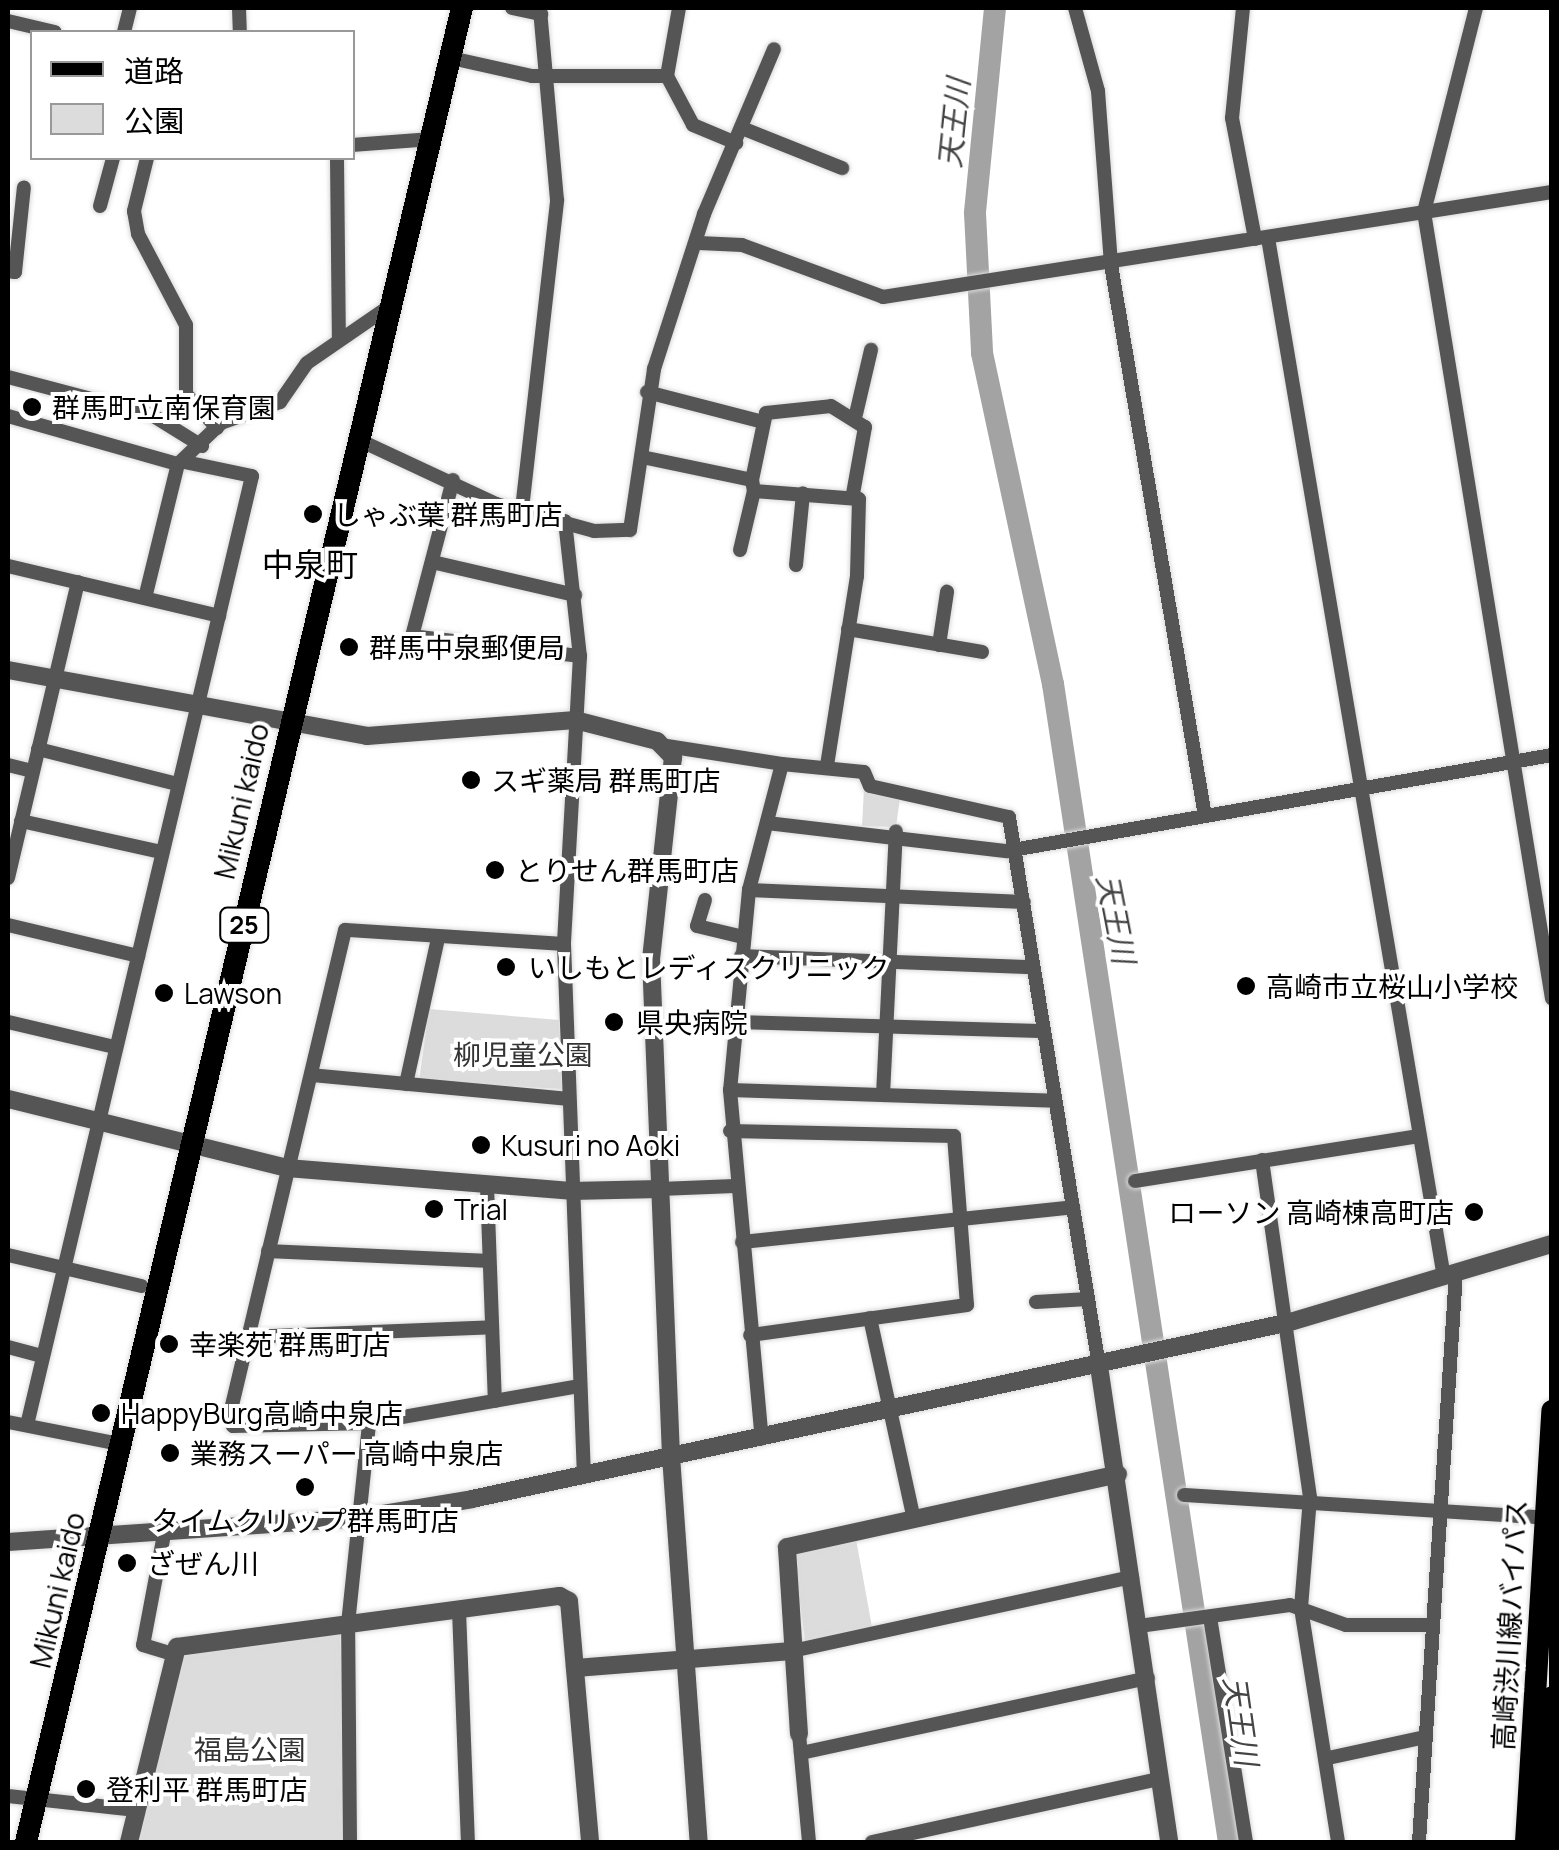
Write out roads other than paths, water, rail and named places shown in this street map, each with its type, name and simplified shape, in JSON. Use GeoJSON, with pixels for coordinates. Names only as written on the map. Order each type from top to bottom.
{"type":"FeatureCollection","features":[{"type":"Feature","properties":{"kind":"main road","name":"Mikuni kaido"},"geometry":{"type":"LineString","coordinates":[[26,1842],[462,8]]}},
{"type":"Feature","properties":{"kind":"main road","name":"高崎渋川線バイパス"},"geometry":{"type":"LineString","coordinates":[[1526,1842],[1549,1518],[1552,1410]]}},
{"type":"Feature","properties":{"kind":"main road","name":"高崎渋川線バイパス"},"geometry":{"type":"LineString","coordinates":[[1544,1842],[1552,1697]]}},
{"type":"Feature","properties":{"kind":"street"},"geometry":{"type":"LineString","coordinates":[[512,8],[540,11],[545,73],[558,132],[557,200],[522,509]]}},
{"type":"Feature","properties":{"kind":"street"},"geometry":{"type":"LineString","coordinates":[[679,8],[666,76],[694,125],[842,168]]}},
{"type":"Feature","properties":{"kind":"street"},"geometry":{"type":"LineString","coordinates":[[1075,8],[1098,92],[1110,265],[1205,816]]}},
{"type":"Feature","properties":{"kind":"street"},"geometry":{"type":"LineString","coordinates":[[1243,8],[1232,118],[1261,239],[1360,787],[1418,1136],[1450,1275],[1419,1842]]}},
{"type":"Feature","properties":{"kind":"street"},"geometry":{"type":"LineString","coordinates":[[1476,8],[1424,212],[1552,999]]}},
{"type":"Feature","properties":{"kind":"street"},"geometry":{"type":"LineString","coordinates":[[8,21],[46,30]]}},
{"type":"Feature","properties":{"kind":"street"},"geometry":{"type":"LineString","coordinates":[[359,440],[522,509],[565,521],[630,530],[642,458],[647,392],[738,136],[774,50]]}},
{"type":"Feature","properties":{"kind":"street"},"geometry":{"type":"LineString","coordinates":[[450,58],[545,73],[666,76]]}},
{"type":"Feature","properties":{"kind":"street"},"geometry":{"type":"LineString","coordinates":[[355,145],[432,139]]}},
{"type":"Feature","properties":{"kind":"street"},"geometry":{"type":"LineString","coordinates":[[100,206],[112,160]]}},
{"type":"Feature","properties":{"kind":"street"},"geometry":{"type":"LineString","coordinates":[[147,160],[134,211],[138,234],[186,325],[186,394],[217,428]]}},
{"type":"Feature","properties":{"kind":"street"},"geometry":{"type":"LineString","coordinates":[[337,160],[339,339]]}},
{"type":"Feature","properties":{"kind":"street"},"geometry":{"type":"LineString","coordinates":[[8,270],[16,272],[24,187]]}},
{"type":"Feature","properties":{"kind":"street"},"geometry":{"type":"LineString","coordinates":[[699,242],[742,245],[883,297],[1110,265],[1552,192]]}},
{"type":"Feature","properties":{"kind":"street"},"geometry":{"type":"LineString","coordinates":[[145,598],[181,463],[217,428],[280,402],[339,339],[391,305]]}},
{"type":"Feature","properties":{"kind":"street"},"geometry":{"type":"LineString","coordinates":[[856,414],[871,350]]}},
{"type":"Feature","properties":{"kind":"street"},"geometry":{"type":"LineString","coordinates":[[8,377],[152,416],[202,446]]}},
{"type":"Feature","properties":{"kind":"street"},"geometry":{"type":"LineString","coordinates":[[647,392],[764,422]]}},
{"type":"Feature","properties":{"kind":"street"},"geometry":{"type":"LineString","coordinates":[[740,550],[766,412],[814,405],[856,414],[865,427],[853,494],[862,517],[827,764]]}},
{"type":"Feature","properties":{"kind":"street"},"geometry":{"type":"LineString","coordinates":[[8,416],[181,463],[252,476],[27,1424]]}},
{"type":"Feature","properties":{"kind":"street"},"geometry":{"type":"LineString","coordinates":[[642,458],[753,485],[853,494]]}},
{"type":"Feature","properties":{"kind":"street"},"geometry":{"type":"LineString","coordinates":[[453,480],[412,636],[580,656]]}},
{"type":"Feature","properties":{"kind":"street"},"geometry":{"type":"LineString","coordinates":[[796,565],[804,492]]}},
{"type":"Feature","properties":{"kind":"street"},"geometry":{"type":"LineString","coordinates":[[565,521],[580,656],[564,944],[584,1476]]}},
{"type":"Feature","properties":{"kind":"street"},"geometry":{"type":"LineString","coordinates":[[432,562],[575,596]]}},
{"type":"Feature","properties":{"kind":"street"},"geometry":{"type":"LineString","coordinates":[[8,566],[219,616]]}},
{"type":"Feature","properties":{"kind":"street"},"geometry":{"type":"LineString","coordinates":[[8,874],[78,582]]}},
{"type":"Feature","properties":{"kind":"street"},"geometry":{"type":"LineString","coordinates":[[938,644],[947,592]]}},
{"type":"Feature","properties":{"kind":"street"},"geometry":{"type":"LineString","coordinates":[[848,629],[982,652]]}},
{"type":"Feature","properties":{"kind":"street"},"geometry":{"type":"LineString","coordinates":[[8,670],[290,727],[387,736],[576,720],[667,746],[782,764],[827,764],[864,772],[870,786],[1009,816],[1041,1031],[1118,1474],[1169,1842]]}},
{"type":"Feature","properties":{"kind":"street"},"geometry":{"type":"LineString","coordinates":[[667,746],[674,764],[652,958],[671,1456],[699,1842]]}},
{"type":"Feature","properties":{"kind":"street"},"geometry":{"type":"LineString","coordinates":[[38,750],[177,784]]}},
{"type":"Feature","properties":{"kind":"street"},"geometry":{"type":"LineString","coordinates":[[767,823],[896,832],[1014,848],[1552,756]]}},
{"type":"Feature","properties":{"kind":"street"},"geometry":{"type":"LineString","coordinates":[[762,1439],[734,1186],[730,1090],[750,890],[782,764]]}},
{"type":"Feature","properties":{"kind":"street"},"geometry":{"type":"LineString","coordinates":[[8,765],[32,771]]}},
{"type":"Feature","properties":{"kind":"street"},"geometry":{"type":"LineString","coordinates":[[22,821],[161,852]]}},
{"type":"Feature","properties":{"kind":"street"},"geometry":{"type":"LineString","coordinates":[[882,1094],[896,832]]}},
{"type":"Feature","properties":{"kind":"street"},"geometry":{"type":"LineString","coordinates":[[750,890],[1024,902]]}},
{"type":"Feature","properties":{"kind":"street"},"geometry":{"type":"LineString","coordinates":[[705,900],[697,926],[744,937]]}},
{"type":"Feature","properties":{"kind":"street"},"geometry":{"type":"LineString","coordinates":[[8,925],[138,956]]}},
{"type":"Feature","properties":{"kind":"street"},"geometry":{"type":"LineString","coordinates":[[564,944],[346,930],[248,1337],[234,1426],[369,1423],[579,1386]]}},
{"type":"Feature","properties":{"kind":"street"},"geometry":{"type":"LineString","coordinates":[[406,1084],[438,938]]}},
{"type":"Feature","properties":{"kind":"street"},"geometry":{"type":"LineString","coordinates":[[741,956],[1032,967]]}},
{"type":"Feature","properties":{"kind":"street"},"geometry":{"type":"LineString","coordinates":[[8,1022],[116,1048]]}},
{"type":"Feature","properties":{"kind":"street"},"geometry":{"type":"LineString","coordinates":[[736,1022],[1041,1031]]}},
{"type":"Feature","properties":{"kind":"street"},"geometry":{"type":"LineString","coordinates":[[311,1075],[568,1099]]}},
{"type":"Feature","properties":{"kind":"street"},"geometry":{"type":"LineString","coordinates":[[730,1090],[1055,1102]]}},
{"type":"Feature","properties":{"kind":"street"},"geometry":{"type":"LineString","coordinates":[[8,1099],[287,1168],[571,1192],[734,1186]]}},
{"type":"Feature","properties":{"kind":"street"},"geometry":{"type":"LineString","coordinates":[[730,1132],[954,1136],[967,1305],[750,1334]]}},
{"type":"Feature","properties":{"kind":"street"},"geometry":{"type":"LineString","coordinates":[[1135,1182],[1418,1136]]}},
{"type":"Feature","properties":{"kind":"street"},"geometry":{"type":"LineString","coordinates":[[1262,1160],[1290,1322],[1310,1498],[1302,1608],[1338,1842]]}},
{"type":"Feature","properties":{"kind":"street"},"geometry":{"type":"LineString","coordinates":[[486,1186],[496,1401]]}},
{"type":"Feature","properties":{"kind":"street"},"geometry":{"type":"LineString","coordinates":[[742,1242],[1073,1207]]}},
{"type":"Feature","properties":{"kind":"street"},"geometry":{"type":"LineString","coordinates":[[8,1542],[359,1518],[584,1476],[1290,1322],[1552,1244]]}},
{"type":"Feature","properties":{"kind":"street"},"geometry":{"type":"LineString","coordinates":[[268,1251],[489,1261]]}},
{"type":"Feature","properties":{"kind":"street"},"geometry":{"type":"LineString","coordinates":[[8,1256],[141,1286]]}},
{"type":"Feature","properties":{"kind":"street"},"geometry":{"type":"LineString","coordinates":[[1036,1302],[1088,1299]]}},
{"type":"Feature","properties":{"kind":"street"},"geometry":{"type":"LineString","coordinates":[[870,1318],[914,1519]]}},
{"type":"Feature","properties":{"kind":"street"},"geometry":{"type":"LineString","coordinates":[[248,1337],[492,1328]]}},
{"type":"Feature","properties":{"kind":"street"},"geometry":{"type":"LineString","coordinates":[[8,1347],[42,1356]]}},
{"type":"Feature","properties":{"kind":"street"},"geometry":{"type":"LineString","coordinates":[[8,1422],[119,1444]]}},
{"type":"Feature","properties":{"kind":"street"},"geometry":{"type":"LineString","coordinates":[[350,1842],[348,1624],[369,1423]]}},
{"type":"Feature","properties":{"kind":"street"},"geometry":{"type":"LineString","coordinates":[[809,1842],[787,1547],[1118,1474]]}},
{"type":"Feature","properties":{"kind":"street"},"geometry":{"type":"LineString","coordinates":[[1184,1495],[1440,1505],[1549,1518]]}},
{"type":"Feature","properties":{"kind":"street"},"geometry":{"type":"LineString","coordinates":[[165,1529],[143,1644],[174,1654],[348,1624],[565,1598],[590,1842]]}},
{"type":"Feature","properties":{"kind":"street"},"geometry":{"type":"LineString","coordinates":[[575,1668],[792,1651],[1132,1578]]}},
{"type":"Feature","properties":{"kind":"street"},"geometry":{"type":"LineString","coordinates":[[1139,1626],[1302,1608],[1346,1626],[1432,1625]]}},
{"type":"Feature","properties":{"kind":"street"},"geometry":{"type":"LineString","coordinates":[[459,1610],[468,1842]]}},
{"type":"Feature","properties":{"kind":"street"},"geometry":{"type":"LineString","coordinates":[[1206,1616],[1246,1842]]}},
{"type":"Feature","properties":{"kind":"street"},"geometry":{"type":"LineString","coordinates":[[128,1842],[174,1654]]}},
{"type":"Feature","properties":{"kind":"street"},"geometry":{"type":"LineString","coordinates":[[800,1743],[1148,1678]]}},
{"type":"Feature","properties":{"kind":"street"},"geometry":{"type":"LineString","coordinates":[[1328,1758],[1424,1737]]}},
{"type":"Feature","properties":{"kind":"street"},"geometry":{"type":"LineString","coordinates":[[872,1842],[1160,1780]]}},
{"type":"Feature","properties":{"kind":"street"},"geometry":{"type":"LineString","coordinates":[[8,1796],[136,1810]]}},
{"type":"Feature","properties":{"kind":"waterway","name":"天王川"},"geometry":{"type":"LineString","coordinates":[[995,8],[975,213],[982,353],[1053,684],[1229,1842]]}},
{"type":"Feature","properties":{"kind":"place","name":"群馬町立南保育園"},"geometry":{"type":"Point","coordinates":[32,407]}},
{"type":"Feature","properties":{"kind":"place","name":"しゃぶ葉 群馬町店"},"geometry":{"type":"Point","coordinates":[313,514]}},
{"type":"Feature","properties":{"kind":"place","name":"群馬中泉郵便局"},"geometry":{"type":"Point","coordinates":[349,647]}},
{"type":"Feature","properties":{"kind":"place","name":"スギ薬局 群馬町店"},"geometry":{"type":"Point","coordinates":[471,780]}},
{"type":"Feature","properties":{"kind":"place","name":"とりせん群馬町店"},"geometry":{"type":"Point","coordinates":[495,870]}},
{"type":"Feature","properties":{"kind":"place","name":"いしもとレディスクリニック"},"geometry":{"type":"Point","coordinates":[506,967]}},
{"type":"Feature","properties":{"kind":"place","name":"高崎市立桜山小学校"},"geometry":{"type":"Point","coordinates":[1246,986]}},
{"type":"Feature","properties":{"kind":"place","name":"Lawson"},"geometry":{"type":"Point","coordinates":[164,993]}},
{"type":"Feature","properties":{"kind":"place","name":"県央病院"},"geometry":{"type":"Point","coordinates":[614,1022]}},
{"type":"Feature","properties":{"kind":"place","name":"Kusuri no Aoki"},"geometry":{"type":"Point","coordinates":[481,1145]}},
{"type":"Feature","properties":{"kind":"place","name":"Trial"},"geometry":{"type":"Point","coordinates":[434,1209]}},
{"type":"Feature","properties":{"kind":"place","name":"ローソン 高崎棟高町店"},"geometry":{"type":"Point","coordinates":[1474,1212]}},
{"type":"Feature","properties":{"kind":"place","name":"幸楽苑 群馬町店"},"geometry":{"type":"Point","coordinates":[169,1344]}},
{"type":"Feature","properties":{"kind":"place","name":"HappyBurg高崎中泉店"},"geometry":{"type":"Point","coordinates":[101,1413]}},
{"type":"Feature","properties":{"kind":"place","name":"業務スーパー 高崎中泉店"},"geometry":{"type":"Point","coordinates":[170,1453]}},
{"type":"Feature","properties":{"kind":"place","name":"タイムクリップ群馬町店"},"geometry":{"type":"Point","coordinates":[305,1487]}},
{"type":"Feature","properties":{"kind":"place","name":"ざぜん川"},"geometry":{"type":"Point","coordinates":[127,1563]}},
{"type":"Feature","properties":{"kind":"place","name":"登利平 群馬町店"},"geometry":{"type":"Point","coordinates":[86,1789]}},
{"type":"Feature","properties":{"kind":"district","name":"中泉町"},"geometry":{"type":"Point","coordinates":[310,564]}},
{"type":"Feature","properties":{"kind":"park label","name":"柳児童公園"},"geometry":{"type":"Point","coordinates":[523,1054]}},
{"type":"Feature","properties":{"kind":"park label","name":"福島公園"},"geometry":{"type":"Point","coordinates":[250,1749]}}]}
